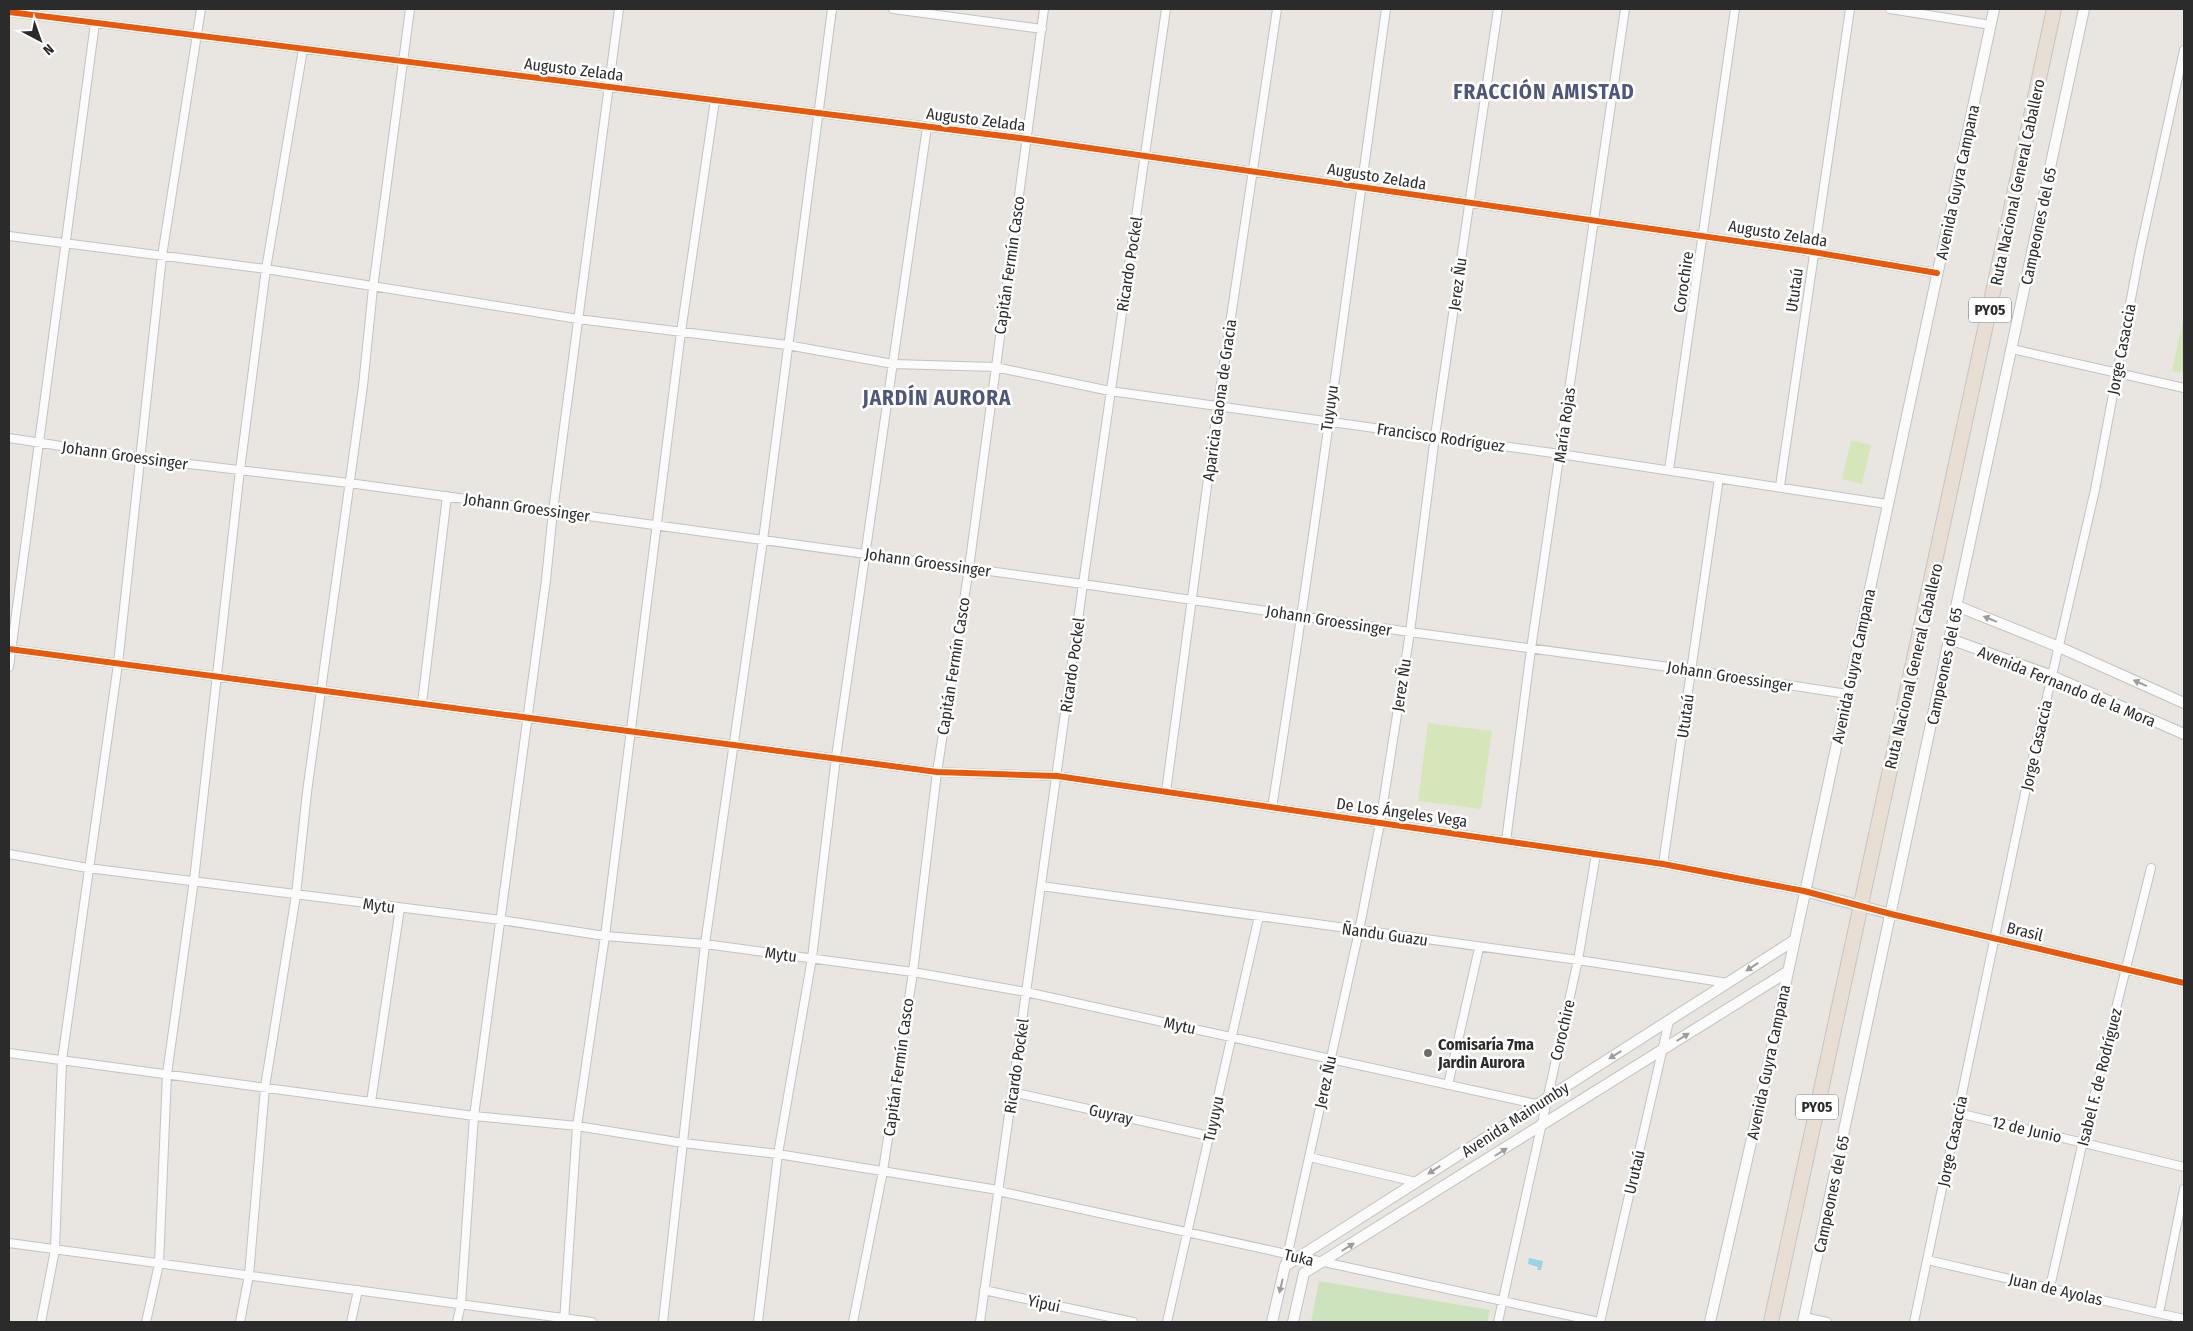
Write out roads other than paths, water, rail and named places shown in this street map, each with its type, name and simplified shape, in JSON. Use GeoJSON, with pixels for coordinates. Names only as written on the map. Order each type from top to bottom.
{"type":"FeatureCollection","features":[{"type":"Feature","properties":{"kind":"highway","name":"Ruta Nacional General Caballero"},"geometry":{"type":"LineString","coordinates":[[1771,1322],[1860,904],[1926,612],[2054,9]]}},
{"type":"Feature","properties":{"kind":"street"},"geometry":{"type":"LineString","coordinates":[[41,1322],[55,1250],[62,1060],[118,664],[162,256],[201,9]]}},
{"type":"Feature","properties":{"kind":"street"},"geometry":{"type":"LineString","coordinates":[[240,1322],[249,1275],[265,1087],[296,895],[320,690],[363,386],[373,288],[410,9]]}},
{"type":"Feature","properties":{"kind":"street"},"geometry":{"type":"LineString","coordinates":[[457,1322],[461,1304],[474,1116],[528,718],[553,511],[619,9]]}},
{"type":"Feature","properties":{"kind":"street"},"geometry":{"type":"LineString","coordinates":[[663,1322],[705,944],[762,540],[832,9]]}},
{"type":"Feature","properties":{"kind":"street"},"geometry":{"type":"LineString","coordinates":[[893,9],[1042,30]]}},
{"type":"Feature","properties":{"kind":"street","name":"Capitán Fermín Casco"},"geometry":{"type":"LineString","coordinates":[[853,1322],[883,1171],[912,972],[937,772],[969,568],[1044,9]]}},
{"type":"Feature","properties":{"kind":"street","name":"Ricardo Pockel"},"geometry":{"type":"LineString","coordinates":[[980,1322],[1110,391],[1166,9]]}},
{"type":"Feature","properties":{"kind":"street","name":"Aparicia Gaona de Gracia"},"geometry":{"type":"LineString","coordinates":[[1166,792],[1218,404],[1277,9]]}},
{"type":"Feature","properties":{"kind":"street","name":"Tuyuyu"},"geometry":{"type":"LineString","coordinates":[[1272,808],[1302,615],[1386,9]]}},
{"type":"Feature","properties":{"kind":"street","name":"Jerez Ñu"},"geometry":{"type":"LineString","coordinates":[[1285,1266],[1359,931],[1380,823],[1410,632],[1435,436],[1498,9]]}},
{"type":"Feature","properties":{"kind":"street","name":"María Rojas"},"geometry":{"type":"LineString","coordinates":[[1506,841],[1531,649],[1625,9]]}},
{"type":"Feature","properties":{"kind":"street","name":"Corochire"},"geometry":{"type":"LineString","coordinates":[[1669,470],[1735,9]]}},
{"type":"Feature","properties":{"kind":"street","name":"Ututaú"},"geometry":{"type":"LineString","coordinates":[[1780,486],[1850,9]]}},
{"type":"Feature","properties":{"kind":"street"},"geometry":{"type":"LineString","coordinates":[[1890,9],[1991,25]]}},
{"type":"Feature","properties":{"kind":"street","name":"Avenida Guyra Campana"},"geometry":{"type":"LineString","coordinates":[[1710,1322],[1794,941],[1994,9]]}},
{"type":"Feature","properties":{"kind":"street","name":"Campeones del 65"},"geometry":{"type":"LineString","coordinates":[[1804,1319],[2084,9]]}},
{"type":"Feature","properties":{"kind":"street","name":"Augusto Zelada"},"geometry":{"type":"LineString","coordinates":[[9,12],[1027,139],[1813,252],[1937,273]]}},
{"type":"Feature","properties":{"kind":"street"},"geometry":{"type":"LineString","coordinates":[[9,667],[95,23]]}},
{"type":"Feature","properties":{"kind":"street"},"geometry":{"type":"LineString","coordinates":[[146,1322],[159,1264],[167,1074],[194,880],[240,470],[266,269],[303,50]]}},
{"type":"Feature","properties":{"kind":"street","name":"Jorge Casaccia"},"geometry":{"type":"LineString","coordinates":[[1914,1322],[2028,779],[2095,490],[2140,251],[2182,71],[2184,50]]}},
{"type":"Feature","properties":{"kind":"street"},"geometry":{"type":"LineString","coordinates":[[564,1320],[577,1126],[605,936],[681,332],[715,100]]}},
{"type":"Feature","properties":{"kind":"street"},"geometry":{"type":"LineString","coordinates":[[758,1322],[778,1154],[812,958],[836,757],[866,554],[873,490],[927,127]]}},
{"type":"Feature","properties":{"kind":"street","name":"Francisco Rodríguez"},"geometry":{"type":"LineString","coordinates":[[9,236],[266,269],[373,288],[578,319],[788,345],[893,364],[995,366],[1110,391],[1218,404],[1780,486],[1887,504]]}},
{"type":"Feature","properties":{"kind":"street"},"geometry":{"type":"LineString","coordinates":[[2012,348],[2184,388]]}},
{"type":"Feature","properties":{"kind":"street","name":"Johann Groessinger"},"geometry":{"type":"LineString","coordinates":[[9,438],[139,458],[349,483],[969,568],[1410,632],[1691,670],[1847,694]]}},
{"type":"Feature","properties":{"kind":"street","name":"Ututaú"},"geometry":{"type":"LineString","coordinates":[[1663,864],[1719,478]]}},
{"type":"Feature","properties":{"kind":"street"},"geometry":{"type":"LineString","coordinates":[[422,703],[447,496]]}},
{"type":"Feature","properties":{"kind":"street","name":"Avenida Fernando de la Mora"},"geometry":{"type":"LineString","coordinates":[[1957,606],[2184,703]]}},
{"type":"Feature","properties":{"kind":"street","name":"Avenida Fernando de la Mora"},"geometry":{"type":"LineString","coordinates":[[1950,638],[2052,676],[2184,734]]}},
{"type":"Feature","properties":{"kind":"street","name":"De Los Ángeles Vega"},"geometry":{"type":"LineString","coordinates":[[10,649],[836,757],[937,772],[1057,776],[1663,864],[1860,904]]}},
{"type":"Feature","properties":{"kind":"street","name":"Mytu"},"geometry":{"type":"LineString","coordinates":[[9,854],[88,868],[501,920],[605,936],[705,944],[912,972],[1026,992],[1448,1085],[1543,1103]]}},
{"type":"Feature","properties":{"kind":"street","name":"Corochire"},"geometry":{"type":"LineString","coordinates":[[1498,1322],[1540,1128],[1543,1103],[1578,960],[1596,854]]}},
{"type":"Feature","properties":{"kind":"street","name":"Isabel F. de Rodríguez"},"geometry":{"type":"LineString","coordinates":[[2050,1287],[2083,1142],[2151,868]]}},
{"type":"Feature","properties":{"kind":"street","name":"Ñandu Guazu"},"geometry":{"type":"LineString","coordinates":[[1041,886],[1479,948],[1578,960],[1728,983]]}},
{"type":"Feature","properties":{"kind":"street","name":"Brasil"},"geometry":{"type":"LineString","coordinates":[[1860,904],[1891,914],[2184,983]]}},
{"type":"Feature","properties":{"kind":"street"},"geometry":{"type":"LineString","coordinates":[[371,1102],[400,908]]}},
{"type":"Feature","properties":{"kind":"street","name":"Tuyuyu"},"geometry":{"type":"LineString","coordinates":[[1167,1322],[1259,916]]}},
{"type":"Feature","properties":{"kind":"street","name":"Avenida Mainumby"},"geometry":{"type":"LineString","coordinates":[[1285,1266],[1794,941]]}},
{"type":"Feature","properties":{"kind":"street"},"geometry":{"type":"LineString","coordinates":[[1448,1085],[1479,948]]}},
{"type":"Feature","properties":{"kind":"street","name":"Avenida Mainumby"},"geometry":{"type":"LineString","coordinates":[[1294,1322],[1304,1274],[1787,972]]}},
{"type":"Feature","properties":{"kind":"street","name":"Urutaú"},"geometry":{"type":"LineString","coordinates":[[1600,1322],[1669,1021]]}},
{"type":"Feature","properties":{"kind":"street","name":"Tuka"},"geometry":{"type":"LineString","coordinates":[[9,1053],[474,1116],[577,1126],[683,1143],[778,1154],[998,1190],[1299,1258],[1600,1322]]}},
{"type":"Feature","properties":{"kind":"street","name":"Guyray"},"geometry":{"type":"LineString","coordinates":[[1012,1092],[1209,1136]]}},
{"type":"Feature","properties":{"kind":"street","name":"12 de Junio"},"geometry":{"type":"LineString","coordinates":[[1958,1113],[2184,1167]]}},
{"type":"Feature","properties":{"kind":"street"},"geometry":{"type":"LineString","coordinates":[[1309,1157],[1416,1182]]}},
{"type":"Feature","properties":{"kind":"street"},"geometry":{"type":"LineString","coordinates":[[2159,1313],[2184,1189]]}},
{"type":"Feature","properties":{"kind":"street"},"geometry":{"type":"LineString","coordinates":[[9,1244],[461,1304],[564,1320],[592,1322]]}},
{"type":"Feature","properties":{"kind":"street","name":"Juan de Ayolas"},"geometry":{"type":"LineString","coordinates":[[1927,1260],[2184,1319]]}},
{"type":"Feature","properties":{"kind":"street"},"geometry":{"type":"LineString","coordinates":[[1272,1322],[1285,1266]]}},
{"type":"Feature","properties":{"kind":"street"},"geometry":{"type":"LineString","coordinates":[[351,1322],[358,1290]]}},
{"type":"Feature","properties":{"kind":"street","name":"Yipui"},"geometry":{"type":"LineString","coordinates":[[984,1290],[1133,1322]]}},
{"type":"Feature","properties":{"kind":"street"},"geometry":{"type":"LineString","coordinates":[[1804,1319],[1827,1322]]}},
{"type":"Feature","properties":{"kind":"water"},"geometry":{"type":"Polygon","coordinates":[[[1529,1258],[1543,1261],[1541,1270],[1537,1270],[1538,1267],[1528,1264],[1529,1258]]]}},
{"type":"Feature","properties":{"kind":"place","name":"Comisaría 7ma Jardin Aurora"},"geometry":{"type":"Point","coordinates":[1428,1053]}},
{"type":"Feature","properties":{"kind":"district","name":"FRACCIÓN AMISTAD"},"geometry":{"type":"Point","coordinates":[1544,92]}},
{"type":"Feature","properties":{"kind":"district","name":"JARDÍN AURORA"},"geometry":{"type":"Point","coordinates":[937,398]}}]}
